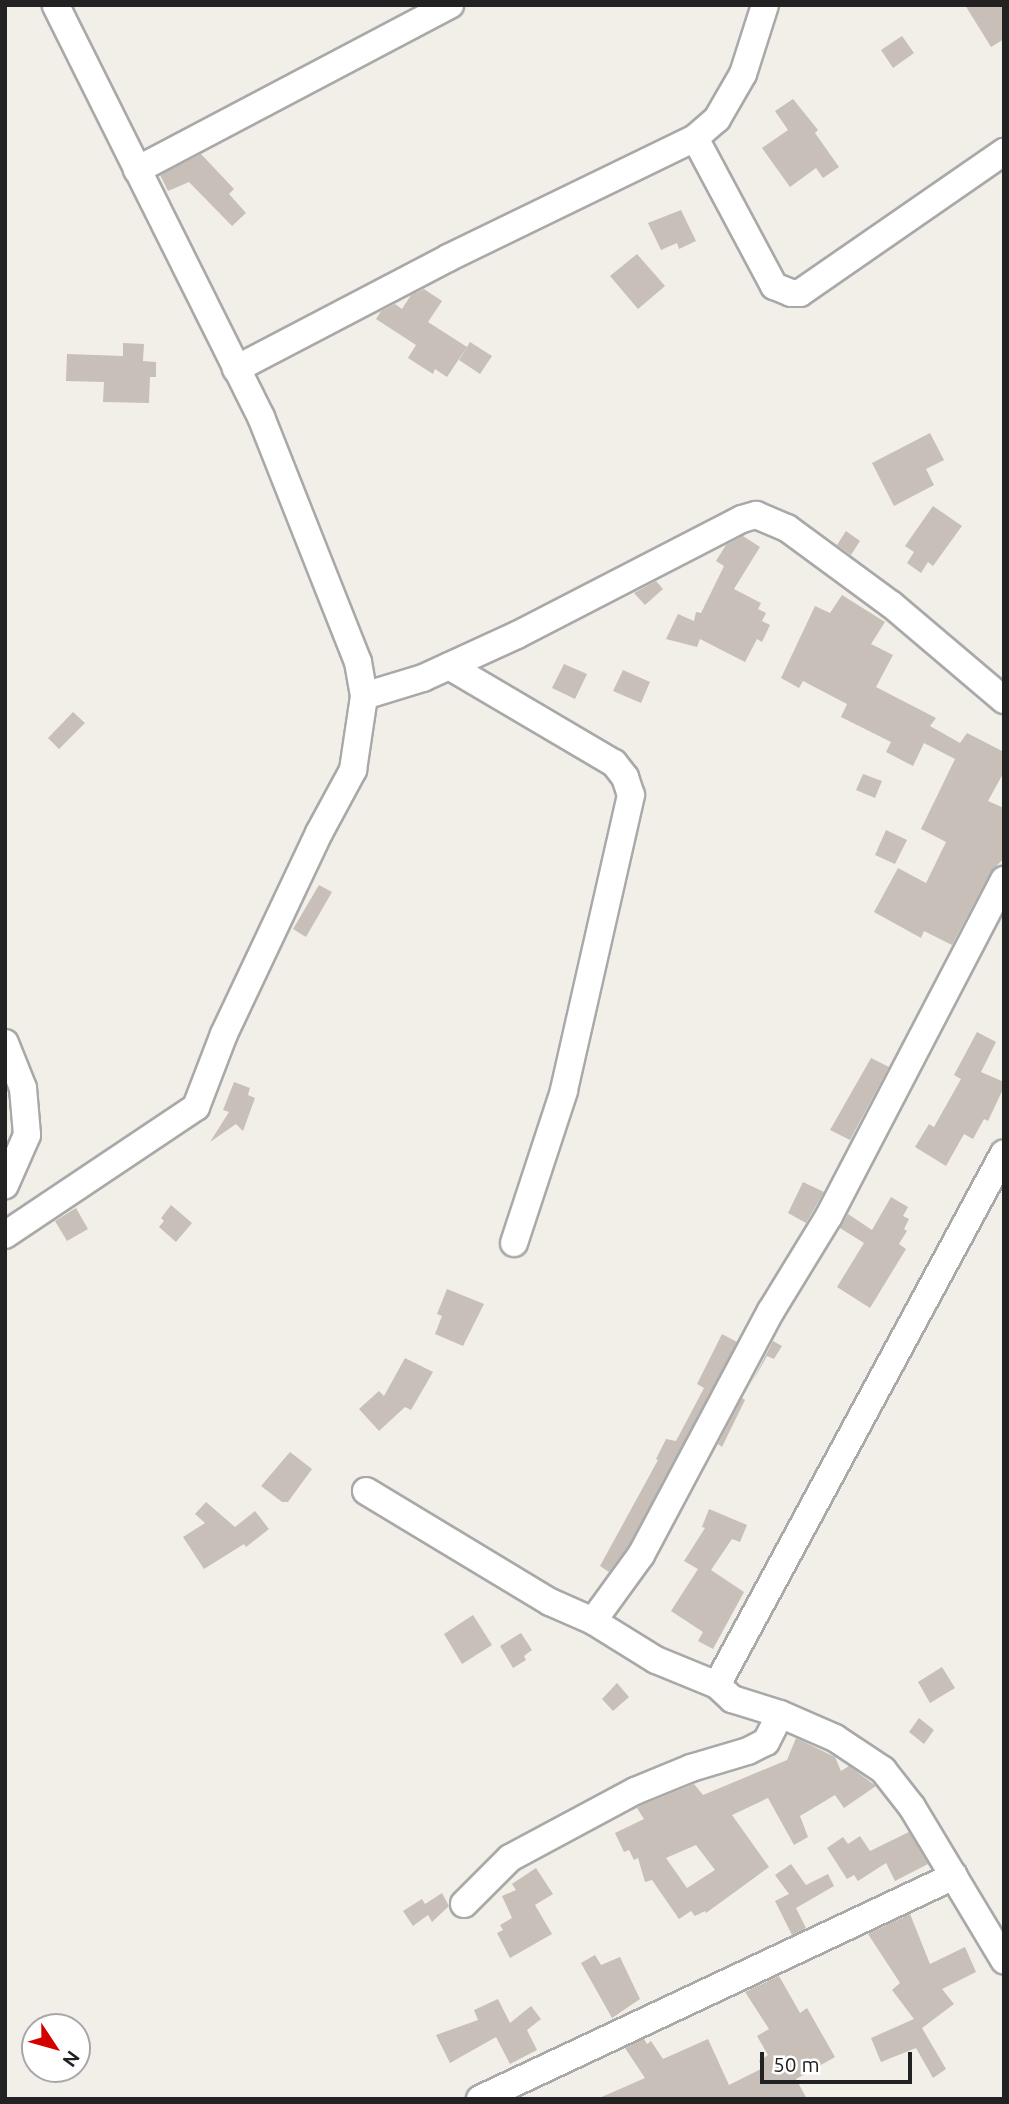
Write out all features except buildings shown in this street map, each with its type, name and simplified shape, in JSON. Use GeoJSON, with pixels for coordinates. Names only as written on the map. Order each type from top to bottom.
{"type":"FeatureCollection","features":[{"type":"Feature","properties":{"kind":"street"},"geometry":{"type":"LineString","coordinates":[[5,1235],[195,1107],[223,1034],[319,833],[353,770],[364,696],[359,662],[261,417],[56,5]]}},
{"type":"Feature","properties":{"kind":"street"},"geometry":{"type":"LineString","coordinates":[[137,170],[450,5]]}},
{"type":"Feature","properties":{"kind":"street"},"geometry":{"type":"LineString","coordinates":[[236,369],[449,258],[695,138],[717,119],[743,74],[765,5]]}},
{"type":"Feature","properties":{"kind":"street"},"geometry":{"type":"LineString","coordinates":[[695,138],[774,286],[790,293],[800,293],[1004,152]]}},
{"type":"Feature","properties":{"kind":"street"},"geometry":{"type":"LineString","coordinates":[[364,696],[423,678],[517,635],[756,514],[787,528],[892,605],[1004,700]]}},
{"type":"Feature","properties":{"kind":"street"},"geometry":{"type":"LineString","coordinates":[[449,666],[614,763],[625,777],[631,795],[564,1091],[514,1243]]}},
{"type":"Feature","properties":{"kind":"street"},"geometry":{"type":"LineString","coordinates":[[593,1621],[648,1543],[771,1311],[866,1149],[1004,880]]}},
{"type":"Feature","properties":{"kind":"street"},"geometry":{"type":"LineString","coordinates":[[5,1043],[23,1088],[27,1135],[5,1185]]}},
{"type":"Feature","properties":{"kind":"street"},"geometry":{"type":"LineString","coordinates":[[717,1685],[1004,1153]]}},
{"type":"Feature","properties":{"kind":"street"},"geometry":{"type":"LineString","coordinates":[[366,1491],[550,1602],[593,1621],[656,1660],[717,1685],[732,1699],[780,1714],[835,1738],[883,1770],[912,1807],[1004,1960]]}},
{"type":"Feature","properties":{"kind":"street"},"geometry":{"type":"LineString","coordinates":[[464,1904],[510,1858],[635,1791],[748,1751],[766,1741],[780,1714]]}},
{"type":"Feature","properties":{"kind":"street"},"geometry":{"type":"LineString","coordinates":[[480,2099],[954,1876]]}}]}
